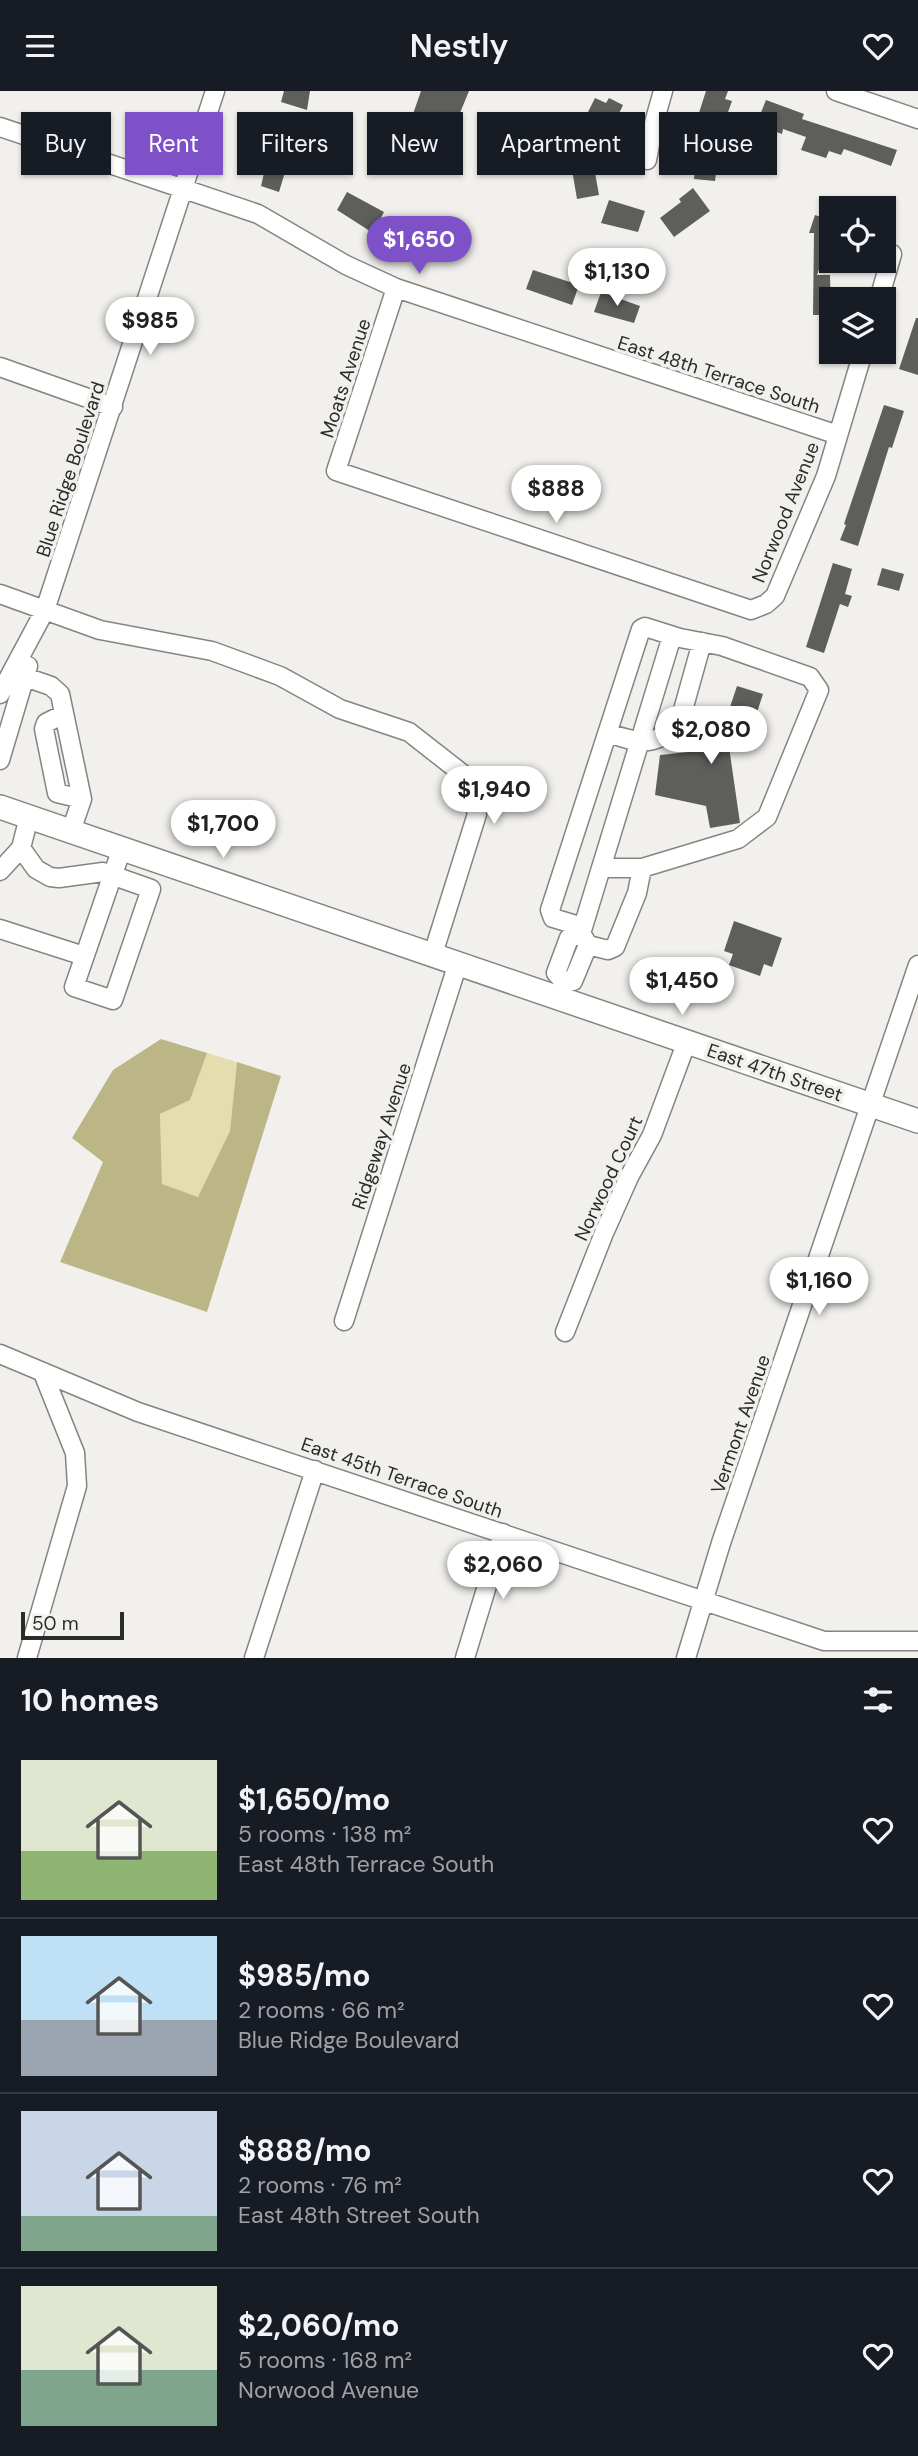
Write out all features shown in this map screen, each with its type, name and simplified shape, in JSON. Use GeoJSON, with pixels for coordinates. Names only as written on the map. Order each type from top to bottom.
{"type":"FeatureCollection","features":[{"type":"Feature","properties":{"kind":"main road","name":"East 47th Street"},"geometry":{"type":"LineString","coordinates":[[0,807],[458,963],[561,990],[687,1041],[918,1121]]}},
{"type":"Feature","properties":{"kind":"street","name":"Blue Ridge Boulevard"},"geometry":{"type":"LineString","coordinates":[[0,694],[45,610],[215,91]]}},
{"type":"Feature","properties":{"kind":"street"},"geometry":{"type":"LineString","coordinates":[[647,160],[653,123],[663,91]]}},
{"type":"Feature","properties":{"kind":"street"},"geometry":{"type":"LineString","coordinates":[[836,91],[918,119]]}},
{"type":"Feature","properties":{"kind":"street","name":"East 48th Terrace South"},"geometry":{"type":"LineString","coordinates":[[0,127],[183,191],[222,200],[258,214],[346,265],[396,288],[838,435]]}},
{"type":"Feature","properties":{"kind":"street","name":"Moats Avenue"},"geometry":{"type":"LineString","coordinates":[[396,288],[337,471],[715,600],[751,610],[766,604]]}},
{"type":"Feature","properties":{"kind":"street","name":"Norwood Avenue"},"geometry":{"type":"LineString","coordinates":[[766,604],[775,596],[826,476],[859,364]]}},
{"type":"Feature","properties":{"kind":"street"},"geometry":{"type":"LineString","coordinates":[[0,367],[113,407]]}},
{"type":"Feature","properties":{"kind":"street"},"geometry":{"type":"LineString","coordinates":[[0,594],[100,630],[212,651],[280,675],[340,709],[409,732],[464,775],[477,814],[433,954]]}},
{"type":"Feature","properties":{"kind":"street"},"geometry":{"type":"LineString","coordinates":[[0,760],[45,610]]}},
{"type":"Feature","properties":{"kind":"street"},"geometry":{"type":"LineString","coordinates":[[601,867],[642,868],[738,839],[767,817],[819,690],[810,677],[722,646],[672,636],[645,627],[641,629],[550,910],[553,918],[607,950],[615,947],[637,893],[642,868]]}},
{"type":"Feature","properties":{"kind":"street"},"geometry":{"type":"LineString","coordinates":[[584,935],[601,867],[672,636]]}},
{"type":"Feature","properties":{"kind":"street"},"geometry":{"type":"LineString","coordinates":[[608,733],[639,743],[660,740],[678,728],[702,642]]}},
{"type":"Feature","properties":{"kind":"street"},"geometry":{"type":"LineString","coordinates":[[25,677],[51,686],[60,694],[64,714],[46,723],[44,729],[57,793],[82,799],[71,831]]}},
{"type":"Feature","properties":{"kind":"street"},"geometry":{"type":"LineString","coordinates":[[0,871],[21,848],[29,817]]}},
{"type":"Feature","properties":{"kind":"street"},"geometry":{"type":"LineString","coordinates":[[21,848],[36,869],[50,877],[59,879],[103,872],[120,878],[151,889],[113,1000],[74,987],[84,956],[120,878],[129,851]]}},
{"type":"Feature","properties":{"kind":"street"},"geometry":{"type":"LineString","coordinates":[[0,929],[84,956]]}},
{"type":"Feature","properties":{"kind":"street"},"geometry":{"type":"LineString","coordinates":[[561,990],[556,973],[569,938],[584,935]]}},
{"type":"Feature","properties":{"kind":"street","name":"Ridgeway Avenue"},"geometry":{"type":"LineString","coordinates":[[344,1321],[458,963]]}},
{"type":"Feature","properties":{"kind":"street","name":"Vermont Avenue"},"geometry":{"type":"LineString","coordinates":[[686,1658],[721,1543],[918,965]]}},
{"type":"Feature","properties":{"kind":"street","name":"Norwood Court"},"geometry":{"type":"LineString","coordinates":[[565,1332],[614,1211],[652,1135],[687,1041]]}},
{"type":"Feature","properties":{"kind":"street","name":"East 45th Terrace South"},"geometry":{"type":"LineString","coordinates":[[0,1353],[138,1412],[824,1641],[918,1641]]}},
{"type":"Feature","properties":{"kind":"street"},"geometry":{"type":"LineString","coordinates":[[27,1658],[77,1486],[75,1453],[43,1373]]}},
{"type":"Feature","properties":{"kind":"street"},"geometry":{"type":"LineString","coordinates":[[254,1658],[315,1470]]}},
{"type":"Feature","properties":{"kind":"street"},"geometry":{"type":"LineString","coordinates":[[465,1658],[503,1533]]}},
{"type":"Feature","properties":{"kind":"shaded area"},"geometry":{"type":"Polygon","coordinates":[[[161,1039],[207,1053],[190,1100],[160,1114],[162,1184],[198,1197],[230,1131],[237,1062],[281,1076],[207,1312],[60,1262],[103,1162],[72,1138],[113,1070],[161,1039]]]}},
{"type":"Feature","properties":{"kind":"shaded area"},"geometry":{"type":"Polygon","coordinates":[[[207,1053],[237,1062],[230,1131],[199,1197],[162,1185],[160,1114],[190,1100],[207,1053]]]}},
{"type":"Feature","properties":{"kind":"building"},"geometry":{"type":"Polygon","coordinates":[[[284,91],[310,91],[307,110],[281,102],[284,91]]]}},
{"type":"Feature","properties":{"kind":"building"},"geometry":{"type":"Polygon","coordinates":[[[421,91],[469,91],[460,112],[414,112],[421,91]]]}},
{"type":"Feature","properties":{"kind":"building"},"geometry":{"type":"Polygon","coordinates":[[[706,91],[728,91],[725,99],[732,101],[728,112],[699,112],[706,91]]]}},
{"type":"Feature","properties":{"kind":"building"},"geometry":{"type":"Polygon","coordinates":[[[595,98],[606,103],[609,98],[623,105],[620,112],[588,112],[595,98]]]}},
{"type":"Feature","properties":{"kind":"building"},"geometry":{"type":"Polygon","coordinates":[[[766,100],[804,114],[802,119],[897,150],[891,166],[844,149],[841,155],[829,151],[826,158],[801,150],[806,137],[783,129],[782,134],[777,132],[777,112],[761,112],[766,100]]]}},
{"type":"Feature","properties":{"kind":"building"},"geometry":{"type":"Polygon","coordinates":[[[264,175],[284,175],[279,192],[261,186],[264,175]]]}},
{"type":"Feature","properties":{"kind":"building"},"geometry":{"type":"Polygon","coordinates":[[[573,175],[595,175],[599,195],[577,199],[573,175]]]}},
{"type":"Feature","properties":{"kind":"building"},"geometry":{"type":"Polygon","coordinates":[[[694,175],[716,175],[715,181],[694,179],[694,175]]]}},
{"type":"Feature","properties":{"kind":"building"},"geometry":{"type":"Polygon","coordinates":[[[693,188],[710,211],[674,237],[660,218],[681,202],[679,199],[693,188]]]}},
{"type":"Feature","properties":{"kind":"building"},"geometry":{"type":"Polygon","coordinates":[[[347,192],[384,212],[373,233],[337,210],[347,192]]]}},
{"type":"Feature","properties":{"kind":"building"},"geometry":{"type":"Polygon","coordinates":[[[609,200],[645,211],[638,232],[601,223],[609,200]]]}},
{"type":"Feature","properties":{"kind":"building"},"geometry":{"type":"Polygon","coordinates":[[[815,215],[819,216],[817,275],[830,275],[830,287],[819,287],[819,315],[813,315],[814,233],[809,233],[815,215]]]}},
{"type":"Feature","properties":{"kind":"building"},"geometry":{"type":"Polygon","coordinates":[[[533,270],[579,285],[572,305],[526,289],[533,270]]]}},
{"type":"Feature","properties":{"kind":"building"},"geometry":{"type":"Polygon","coordinates":[[[601,292],[640,306],[634,323],[594,312],[601,292]]]}},
{"type":"Feature","properties":{"kind":"building"},"geometry":{"type":"Polygon","coordinates":[[[918,318],[918,375],[899,369],[918,318]]]}},
{"type":"Feature","properties":{"kind":"building"},"geometry":{"type":"Polygon","coordinates":[[[884,405],[904,411],[892,448],[889,447],[858,546],[840,540],[884,405]]]}},
{"type":"Feature","properties":{"kind":"building"},"geometry":{"type":"Polygon","coordinates":[[[833,563],[852,569],[845,594],[852,596],[848,607],[840,604],[824,653],[806,647],[833,563]]]}},
{"type":"Feature","properties":{"kind":"building"},"geometry":{"type":"Polygon","coordinates":[[[882,568],[904,574],[899,591],[877,585],[882,568]]]}},
{"type":"Feature","properties":{"kind":"building"},"geometry":{"type":"Polygon","coordinates":[[[737,686],[763,694],[746,746],[728,740],[740,823],[710,828],[706,806],[655,795],[660,755],[716,749],[737,686]]]}},
{"type":"Feature","properties":{"kind":"building"},"geometry":{"type":"Polygon","coordinates":[[[734,921],[782,938],[772,967],[764,964],[760,976],[729,965],[733,954],[724,951],[734,921]]]}}]}
